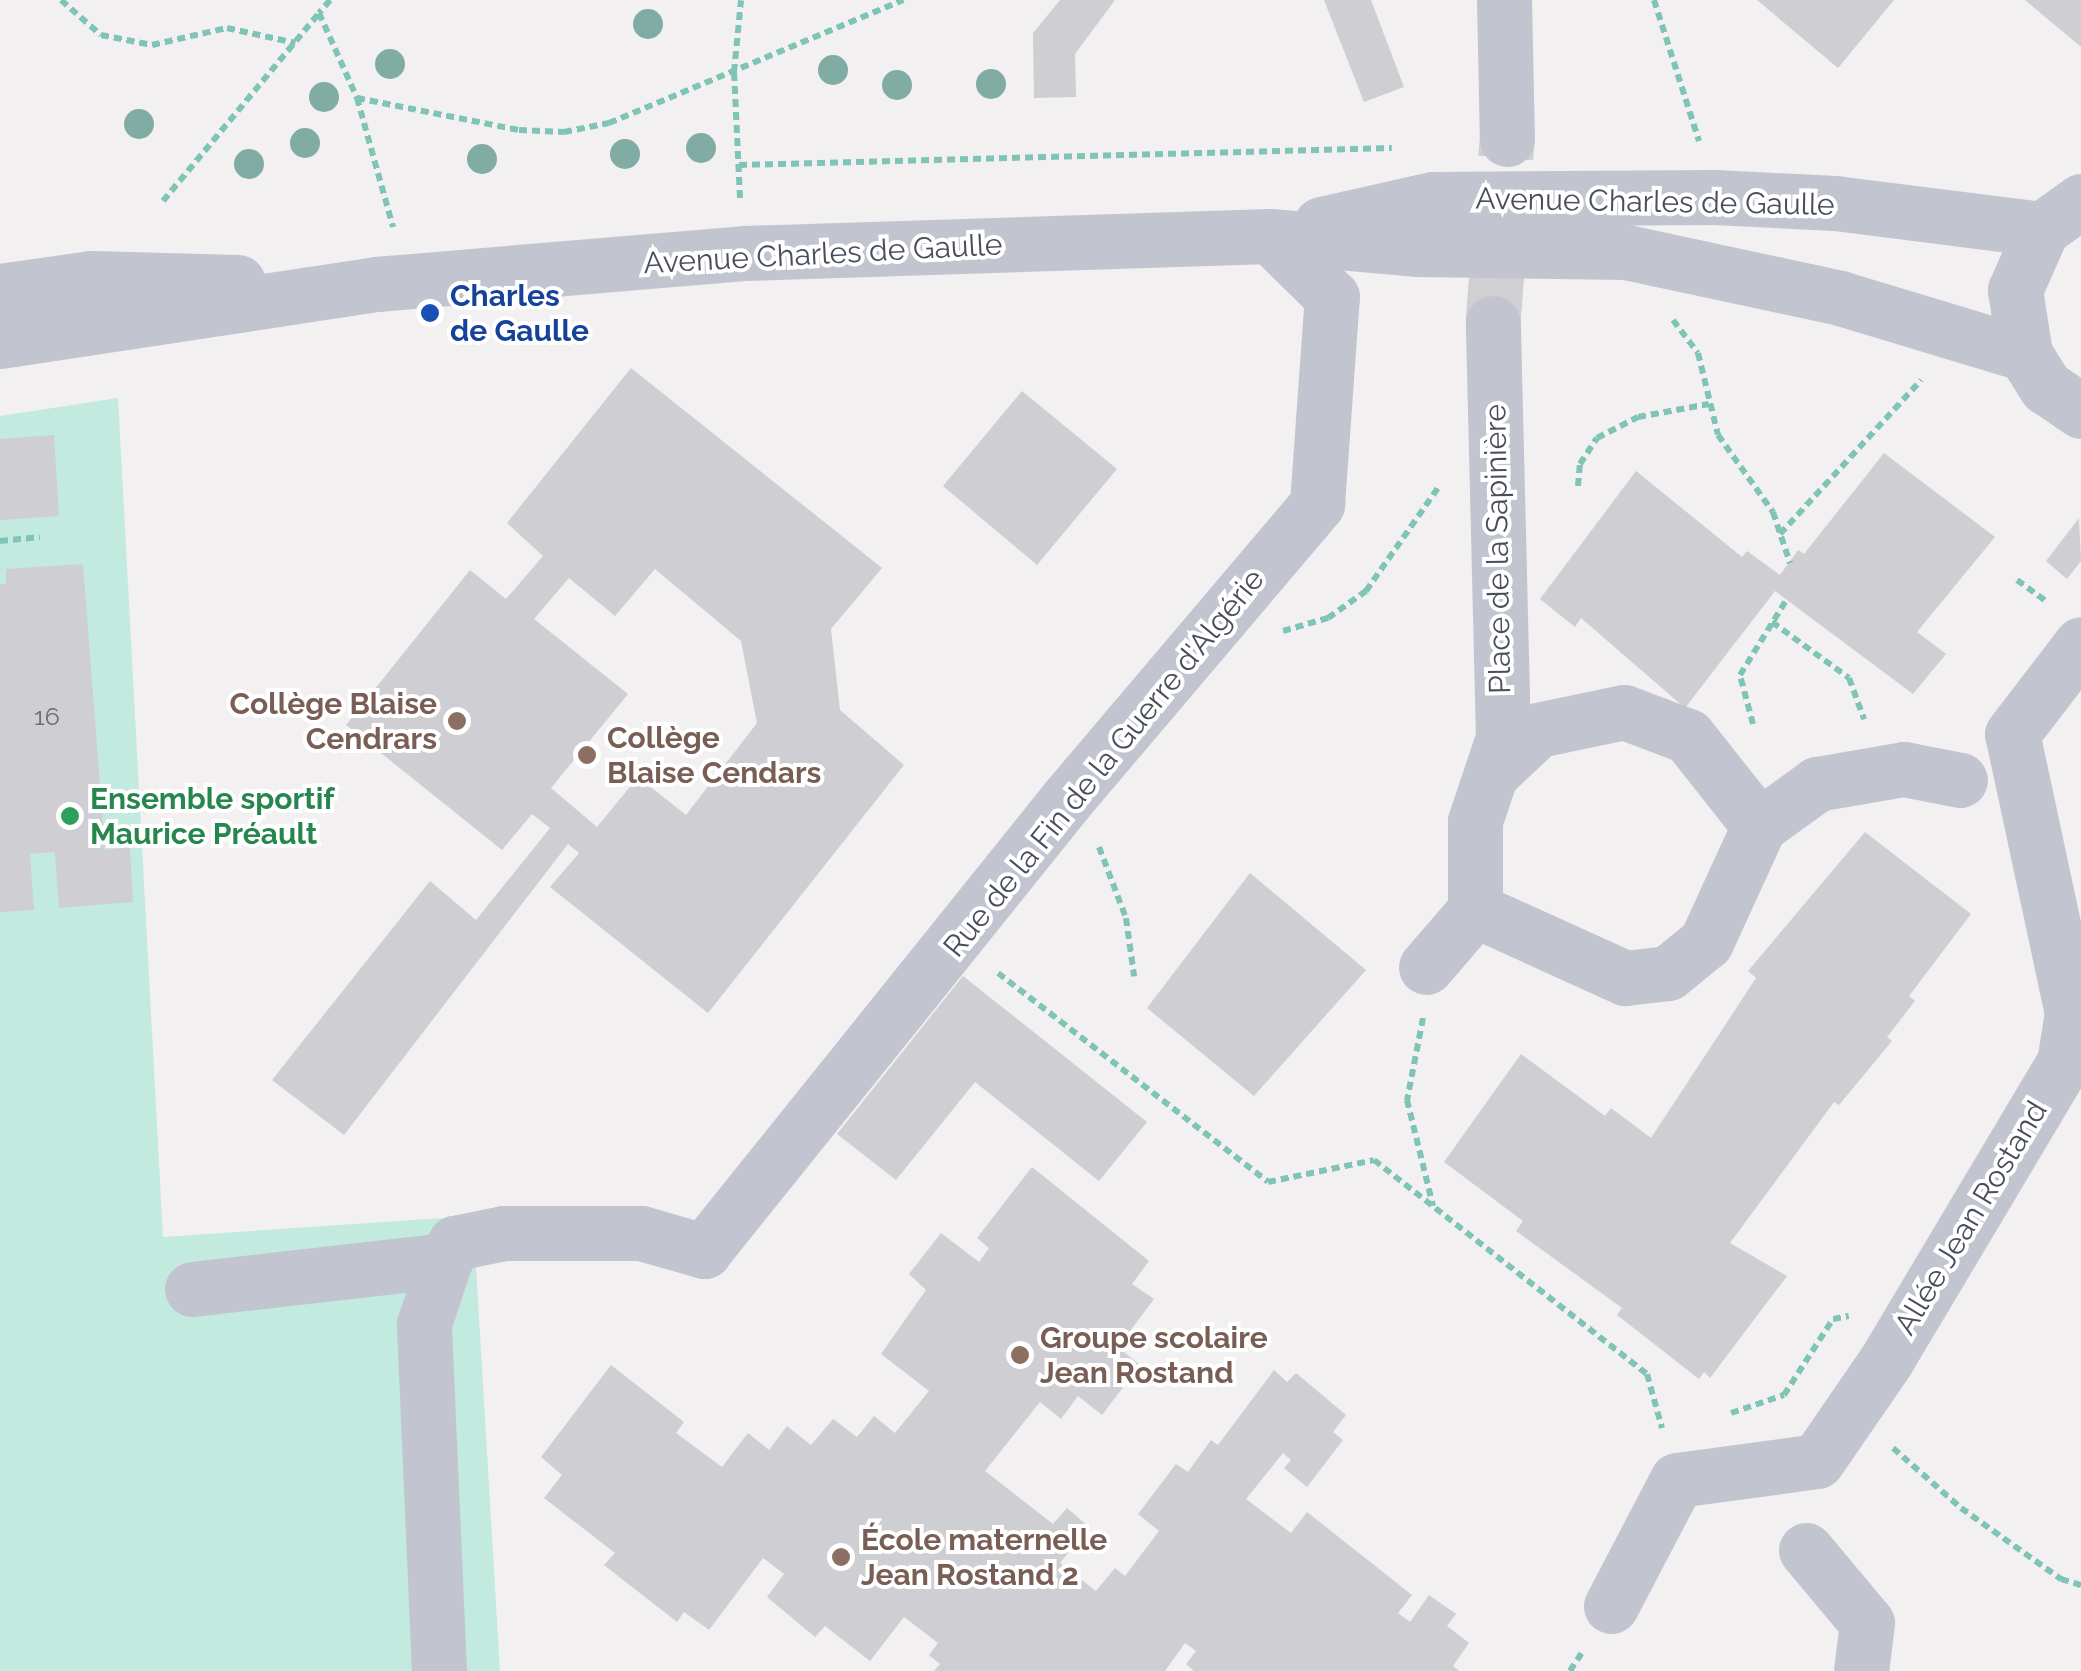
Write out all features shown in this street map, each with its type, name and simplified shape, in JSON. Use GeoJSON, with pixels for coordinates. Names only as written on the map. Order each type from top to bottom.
{"type":"FeatureCollection","features":[{"type":"Feature","properties":{"kind":"street"},"geometry":{"type":"LineString","coordinates":[[1504,0],[1507,139]]}},
{"type":"Feature","properties":{"kind":"street","name":"Avenue Charles de Gaulle"},"geometry":{"type":"LineString","coordinates":[[1270,236],[1433,199],[1714,196],[2062,215]]}},
{"type":"Feature","properties":{"kind":"street"},"geometry":{"type":"LineString","coordinates":[[2062,215],[2016,290],[2025,354],[2046,387],[2081,412]]}},
{"type":"Feature","properties":{"kind":"street","name":"Avenue Charles de Gaulle"},"geometry":{"type":"LineString","coordinates":[[0,342],[392,282],[744,253],[1270,236],[1418,249],[1626,252],[1840,298],[2025,354]]}},
{"type":"Feature","properties":{"kind":"street","name":"Rue de la Fin de la Guerre d'Algérie"},"geometry":{"type":"LineString","coordinates":[[445,1260],[454,1243],[504,1232],[641,1233],[704,1251],[957,942],[1078,786],[1317,504],[1332,297],[1270,236]]}},
{"type":"Feature","properties":{"kind":"street","name":"Avenue Charles de Gaulle"},"geometry":{"type":"LineString","coordinates":[[0,291],[91,278],[392,282]]}},
{"type":"Feature","properties":{"kind":"street","name":"Place de la Sapinière"},"geometry":{"type":"LineString","coordinates":[[1474,910],[1475,821],[1503,738],[1493,323]]}},
{"type":"Feature","properties":{"kind":"street","name":"Allée Jean Rostand"},"geometry":{"type":"LineString","coordinates":[[1611,1606],[1677,1480],[1817,1462],[1918,1308],[2064,1062],[2072,1013],[2012,734],[2081,644]]}},
{"type":"Feature","properties":{"kind":"street","name":"Place de la Sapinière"},"geometry":{"type":"LineString","coordinates":[[1491,774],[1538,730],[1624,712],[1688,736],[1745,809]]}},
{"type":"Feature","properties":{"kind":"street"},"geometry":{"type":"LineString","coordinates":[[1426,967],[1474,910],[1625,978],[1668,973],[1706,942],[1745,809],[1817,784],[1904,768],[1960,780]]}},
{"type":"Feature","properties":{"kind":"street"},"geometry":{"type":"LineString","coordinates":[[192,1290],[445,1260],[424,1324],[439,1671]]}},
{"type":"Feature","properties":{"kind":"street"},"geometry":{"type":"LineString","coordinates":[[1806,1550],[1867,1623],[1861,1671]]}},
{"type":"Feature","properties":{"kind":"path"},"geometry":{"type":"LineString","coordinates":[[61,0],[101,35],[152,45],[227,28],[295,42]]}},
{"type":"Feature","properties":{"kind":"path"},"geometry":{"type":"LineString","coordinates":[[162,201],[330,0]]}},
{"type":"Feature","properties":{"kind":"path"},"geometry":{"type":"LineString","coordinates":[[741,0],[734,72],[744,253]]}},
{"type":"Feature","properties":{"kind":"path"},"geometry":{"type":"LineString","coordinates":[[357,98],[520,130],[564,132],[609,124],[902,0]]}},
{"type":"Feature","properties":{"kind":"path"},"geometry":{"type":"LineString","coordinates":[[1654,0],[1702,150],[1682,150]]}},
{"type":"Feature","properties":{"kind":"path"},"geometry":{"type":"LineString","coordinates":[[319,13],[357,98],[392,282]]}},
{"type":"Feature","properties":{"kind":"path"},"geometry":{"type":"LineString","coordinates":[[738,165],[1405,148]]}},
{"type":"Feature","properties":{"kind":"path"},"geometry":{"type":"LineString","coordinates":[[1668,262],[1672,317],[1698,354],[1718,435],[1773,512],[1790,563]]}},
{"type":"Feature","properties":{"kind":"path"},"geometry":{"type":"LineString","coordinates":[[1780,534],[1916,388],[1953,330]]}},
{"type":"Feature","properties":{"kind":"path"},"geometry":{"type":"LineString","coordinates":[[1578,486],[1580,464],[1598,438],[1638,416],[1710,404]]}},
{"type":"Feature","properties":{"kind":"path"},"geometry":{"type":"LineString","coordinates":[[1203,640],[1269,636],[1314,623],[1366,591],[1495,407]]}},
{"type":"Feature","properties":{"kind":"path"},"geometry":{"type":"LineString","coordinates":[[0,541],[40,536]]}},
{"type":"Feature","properties":{"kind":"path"},"geometry":{"type":"LineString","coordinates":[[1745,809],[1758,750],[1740,675],[1786,599]]}},
{"type":"Feature","properties":{"kind":"path"},"geometry":{"type":"LineString","coordinates":[[1772,622],[1849,678],[1866,724],[1851,778]]}},
{"type":"Feature","properties":{"kind":"path"},"geometry":{"type":"LineString","coordinates":[[1078,786],[1126,918],[1134,976]]}},
{"type":"Feature","properties":{"kind":"path"},"geometry":{"type":"LineString","coordinates":[[957,942],[1268,1182],[1374,1160],[1647,1374],[1664,1435],[1681,1430]]}},
{"type":"Feature","properties":{"kind":"path"},"geometry":{"type":"LineString","coordinates":[[1426,967],[1407,1100],[1434,1207]]}},
{"type":"Feature","properties":{"kind":"path"},"geometry":{"type":"LineString","coordinates":[[1715,1418],[1784,1395],[1833,1319],[1918,1308]]}},
{"type":"Feature","properties":{"kind":"path"},"geometry":{"type":"LineString","coordinates":[[1851,1412],[1961,1508],[2061,1578],[2081,1585]]}},
{"type":"Feature","properties":{"kind":"green space","name":"Ensemble sportif Maurice Préault"},"geometry":{"type":"Polygon","coordinates":[[[118,398],[163,1237],[473,1216],[500,1671],[0,1671],[0,416],[118,398]]]}},
{"type":"Feature","properties":{"kind":"building"},"geometry":{"type":"Polygon","coordinates":[[[1060,0],[1115,0],[1075,54],[1076,97],[1034,98],[1033,33],[1060,0]]]}},
{"type":"Feature","properties":{"kind":"building"},"geometry":{"type":"Polygon","coordinates":[[[1324,0],[1371,0],[1404,87],[1364,102],[1324,0]]]}},
{"type":"Feature","properties":{"kind":"building"},"geometry":{"type":"Polygon","coordinates":[[[1757,0],[1894,0],[1838,68],[1757,0]]]}},
{"type":"Feature","properties":{"kind":"building"},"geometry":{"type":"Polygon","coordinates":[[[2025,0],[2081,0],[2081,47],[2025,0]]]}},
{"type":"Feature","properties":{"kind":"building"},"geometry":{"type":"Polygon","coordinates":[[[631,368],[882,568],[831,629],[840,710],[904,765],[708,1013],[550,887],[579,853],[568,844],[344,1135],[272,1080],[430,881],[476,920],[550,828],[532,814],[502,850],[346,725],[470,570],[506,599],[543,556],[507,523],[631,368]],[[655,569],[615,616],[569,578],[534,619],[628,694],[551,788],[597,827],[638,777],[686,815],[757,723],[741,641],[655,569]]]}},
{"type":"Feature","properties":{"kind":"building"},"geometry":{"type":"Polygon","coordinates":[[[1022,391],[1117,469],[1037,565],[943,486],[1022,391]]]}},
{"type":"Feature","properties":{"kind":"building"},"geometry":{"type":"Polygon","coordinates":[[[54,435],[59,516],[0,520],[0,439],[54,435]]]}},
{"type":"Feature","properties":{"kind":"building"},"geometry":{"type":"Polygon","coordinates":[[[1884,453],[1995,537],[1917,632],[1946,654],[1913,694],[1775,591],[1685,708],[1581,618],[1575,627],[1540,599],[1636,471],[1742,557],[1747,551],[1780,575],[1798,550],[1804,554],[1884,453]]]}},
{"type":"Feature","properties":{"kind":"building"},"geometry":{"type":"Polygon","coordinates":[[[2079,518],[2081,561],[2067,579],[2046,561],[2079,518]]]}},
{"type":"Feature","properties":{"kind":"building"},"geometry":{"type":"Polygon","coordinates":[[[83,564],[105,850],[130,847],[133,902],[59,908],[55,852],[30,854],[34,910],[0,912],[0,584],[6,584],[6,569],[83,564]]]}},
{"type":"Feature","properties":{"kind":"building"},"geometry":{"type":"Polygon","coordinates":[[[1865,832],[1971,914],[1909,996],[1915,1001],[1887,1037],[1892,1041],[1839,1105],[1834,1102],[1730,1243],[1787,1276],[1710,1378],[1704,1372],[1699,1379],[1617,1315],[1622,1308],[1516,1231],[1523,1221],[1444,1162],[1521,1054],[1605,1116],[1611,1108],[1651,1138],[1756,978],[1748,971],[1865,832]]]}},
{"type":"Feature","properties":{"kind":"building"},"geometry":{"type":"Polygon","coordinates":[[[1250,873],[1366,970],[1254,1096],[1147,1008],[1250,873]]]}},
{"type":"Feature","properties":{"kind":"building"},"geometry":{"type":"Polygon","coordinates":[[[963,976],[1147,1122],[1099,1181],[975,1082],[896,1180],[837,1134],[963,976]]]}},
{"type":"Feature","properties":{"kind":"building"},"geometry":{"type":"Polygon","coordinates":[[[1032,1167],[1149,1261],[1132,1284],[1154,1299],[1118,1347],[1140,1365],[1102,1415],[1078,1396],[1061,1419],[1040,1402],[985,1471],[1053,1524],[1067,1508],[1089,1527],[1060,1563],[1096,1591],[1115,1568],[1125,1576],[1159,1531],[1138,1514],[1176,1464],[1188,1472],[1211,1440],[1218,1445],[1274,1370],[1287,1382],[1296,1373],[1346,1415],[1333,1432],[1343,1440],[1307,1487],[1284,1468],[1291,1460],[1283,1453],[1246,1499],[1291,1533],[1307,1512],[1412,1595],[1398,1613],[1410,1622],[1429,1595],[1456,1614],[1447,1626],[1469,1643],[1453,1666],[1459,1671],[1194,1671],[1186,1664],[1196,1651],[1185,1643],[1165,1671],[934,1671],[940,1664],[929,1655],[938,1643],[904,1617],[870,1661],[825,1626],[815,1637],[767,1597],[784,1574],[763,1558],[709,1630],[684,1612],[677,1622],[604,1565],[615,1553],[544,1498],[562,1475],[541,1457],[611,1365],[684,1422],[676,1433],[722,1467],[748,1433],[769,1450],[787,1426],[811,1445],[833,1419],[857,1437],[874,1416],[895,1433],[929,1391],[881,1354],[926,1290],[909,1274],[941,1233],[979,1262],[989,1248],[977,1238],[1032,1167]]]}},
{"type":"Feature","properties":{"kind":"tunnel"},"geometry":{"type":"LineString","coordinates":[[1493,323],[1507,139]]}},
{"type":"Feature","properties":{"kind":"place","name":"Charles de Gaulle"},"geometry":{"type":"Point","coordinates":[430,313]}},
{"type":"Feature","properties":{"kind":"place","name":"Collège Blaise Cendrars"},"geometry":{"type":"Point","coordinates":[457,721]}},
{"type":"Feature","properties":{"kind":"place","name":"Collège Blaise Cendars"},"geometry":{"type":"Point","coordinates":[587,755]}},
{"type":"Feature","properties":{"kind":"place","name":"Ensemble sportif Maurice Préault"},"geometry":{"type":"Point","coordinates":[70,816]}},
{"type":"Feature","properties":{"kind":"place","name":"Groupe scolaire Jean Rostand"},"geometry":{"type":"Point","coordinates":[1020,1355]}},
{"type":"Feature","properties":{"kind":"place","name":"École maternelle Jean Rostand 2"},"geometry":{"type":"Point","coordinates":[841,1557]}}]}
